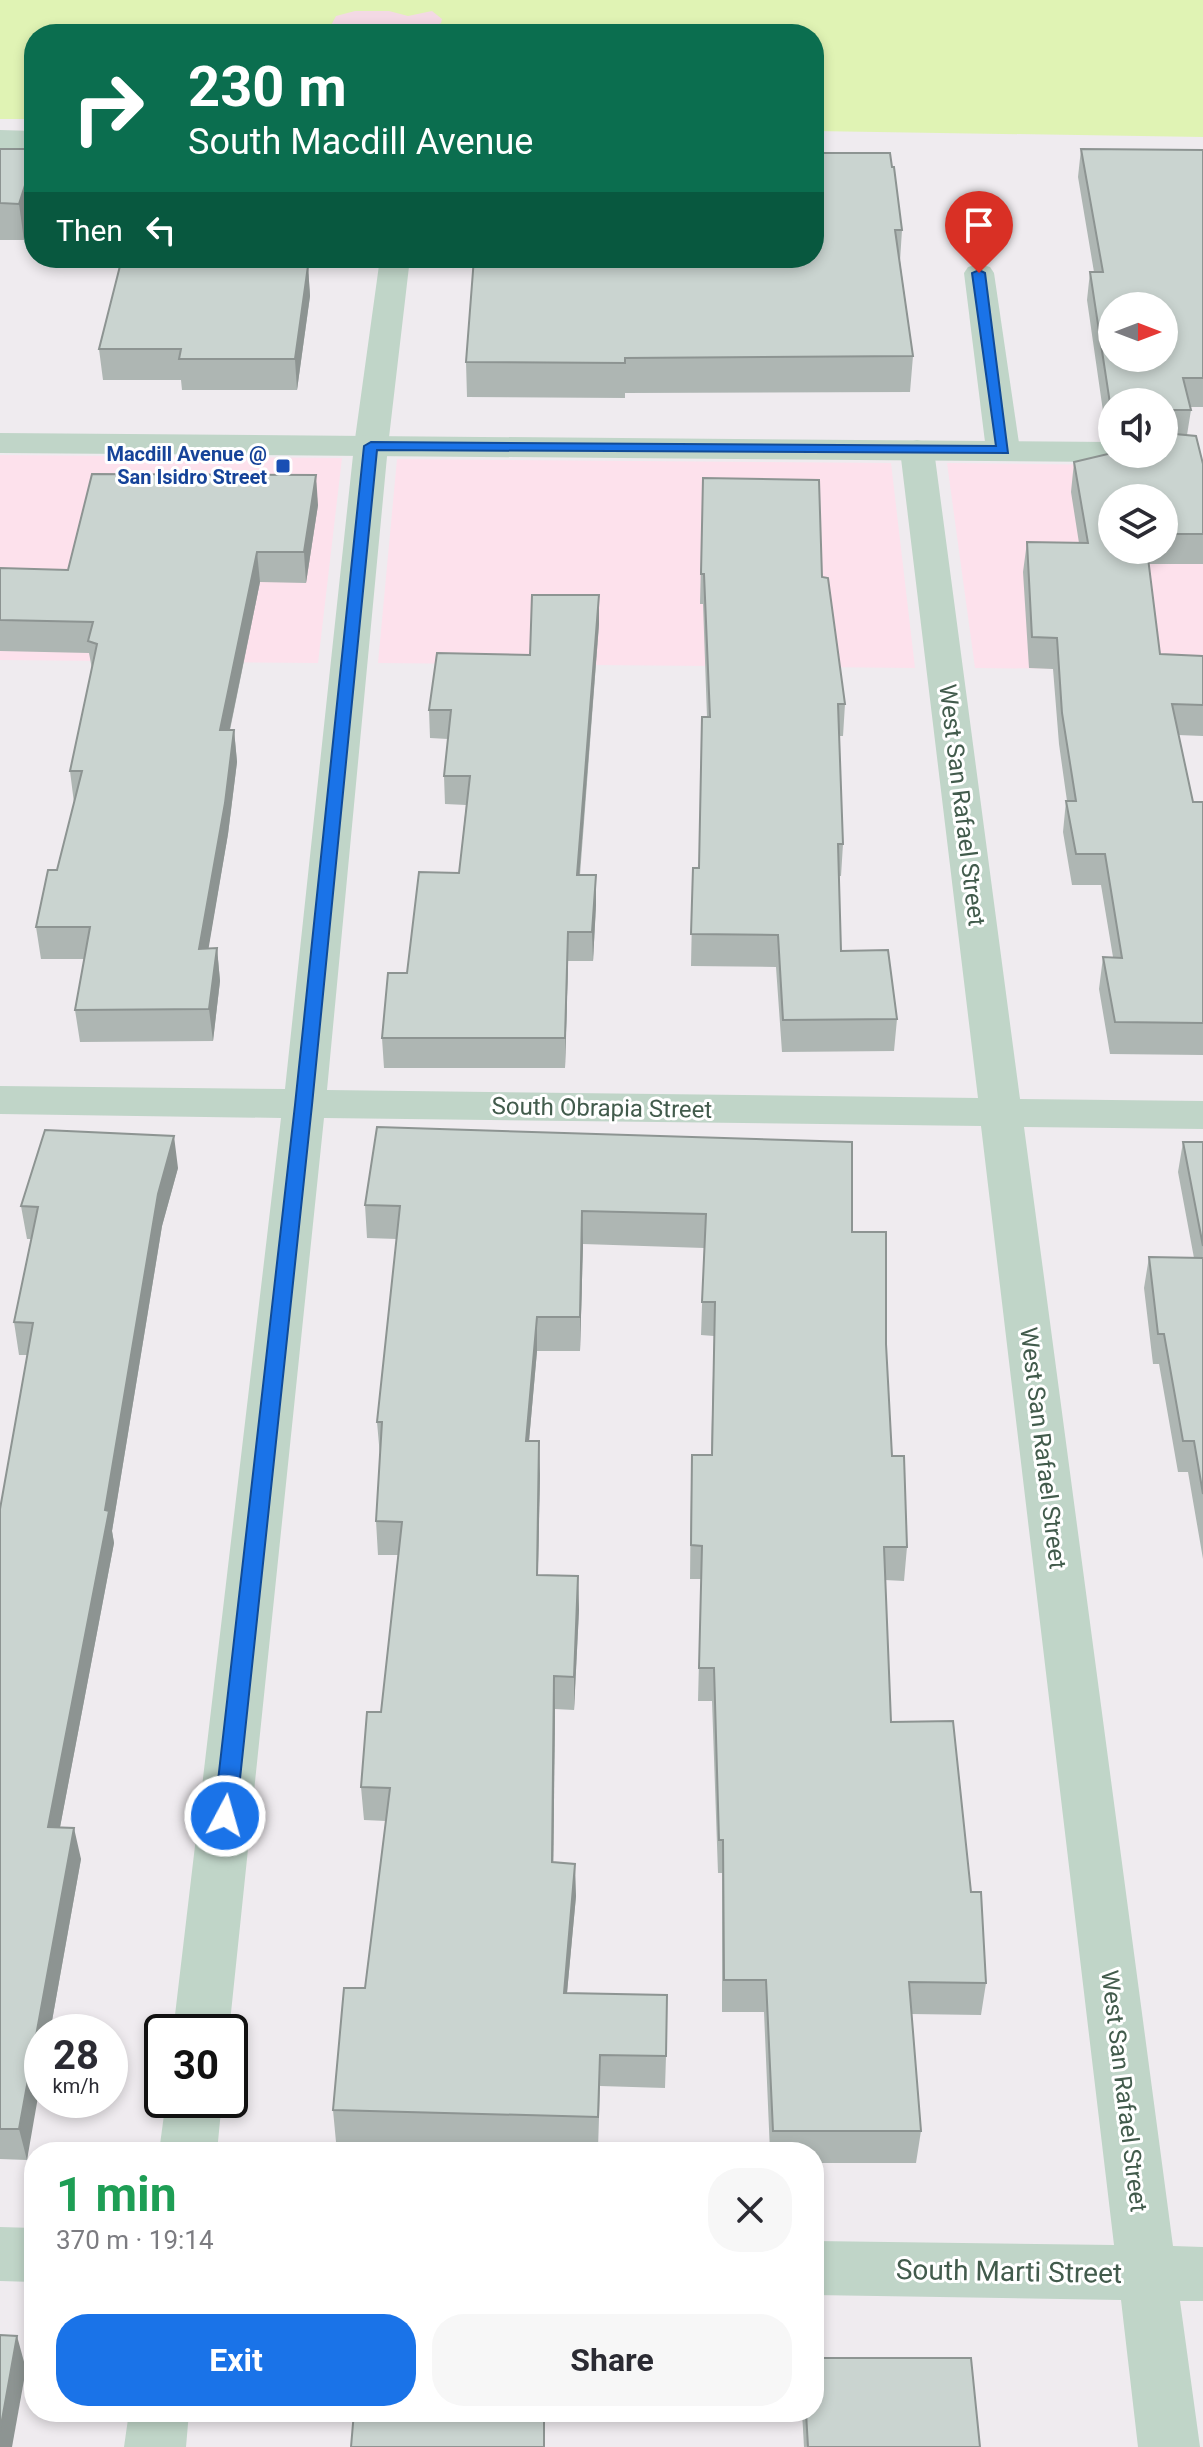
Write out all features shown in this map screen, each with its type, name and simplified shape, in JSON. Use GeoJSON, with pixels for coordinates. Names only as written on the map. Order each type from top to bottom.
{"type":"FeatureCollection","features":[{"type":"Feature","properties":{"kind":"street"},"geometry":{"type":"LineString","coordinates":[[0,139],[24,140]]}},
{"type":"Feature","properties":{"kind":"street"},"geometry":{"type":"LineString","coordinates":[[203,2014],[304,1105],[371,446],[394,268]]}},
{"type":"Feature","properties":{"kind":"street"},"geometry":{"type":"LineString","coordinates":[[979,273],[1003,450]]}},
{"type":"Feature","properties":{"kind":"street"},"geometry":{"type":"LineString","coordinates":[[0,443],[1098,452]]}},
{"type":"Feature","properties":{"kind":"street","name":"West San Rafael Street"},"geometry":{"type":"LineString","coordinates":[[917,450],[1169,2447]]}},
{"type":"Feature","properties":{"kind":"street","name":"South Obrapia Street"},"geometry":{"type":"LineString","coordinates":[[0,1100],[1203,1115]]}},
{"type":"Feature","properties":{"kind":"street"},"geometry":{"type":"LineString","coordinates":[[189,2142],[192,2118]]}},
{"type":"Feature","properties":{"kind":"street"},"geometry":{"type":"LineString","coordinates":[[0,2254],[24,2255]]}},
{"type":"Feature","properties":{"kind":"street","name":"South Marti Street"},"geometry":{"type":"LineString","coordinates":[[824,2268],[1203,2274]]}},
{"type":"Feature","properties":{"kind":"street"},"geometry":{"type":"LineString","coordinates":[[155,2447],[158,2422]]}},
{"type":"Feature","properties":{"kind":"shaded area"},"geometry":{"type":"Polygon","coordinates":[[[0,455],[342,458],[318,663],[0,660],[0,455]]]}},
{"type":"Feature","properties":{"kind":"shaded area"},"geometry":{"type":"Polygon","coordinates":[[[397,459],[891,463],[915,668],[378,663],[397,459]]]}},
{"type":"Feature","properties":{"kind":"shaded area"},"geometry":{"type":"Polygon","coordinates":[[[947,463],[1098,465],[1098,468],[1203,466],[1203,670],[975,668],[947,463]]]}},
{"type":"Feature","properties":{"kind":"green space"},"geometry":{"type":"Polygon","coordinates":[[[0,0],[1203,0],[1203,137],[824,131],[824,24],[24,24],[24,119],[0,119],[0,0]]]}},
{"type":"Feature","properties":{"kind":"sand"},"geometry":{"type":"Polygon","coordinates":[[[355,11],[389,11],[408,16],[432,11],[442,19],[439,24],[332,24],[336,16],[355,11]]]}},
{"type":"Feature","properties":{"kind":"building"},"geometry":{"type":"Polygon","coordinates":[[[0,149],[24,149],[24,188],[19,204],[0,203],[0,149]]]}},
{"type":"Feature","properties":{"kind":"building"},"geometry":{"type":"Polygon","coordinates":[[[1081,149],[1203,150],[1203,378],[1183,378],[1191,410],[1178,410],[1178,388],[1108,388],[1105,372],[1178,372],[1178,292],[1098,292],[1098,325],[1090,272],[1103,272],[1081,149]]]}},
{"type":"Feature","properties":{"kind":"building"},"geometry":{"type":"Polygon","coordinates":[[[824,153],[890,153],[902,230],[895,230],[913,356],[625,358],[625,363],[466,362],[473,268],[824,268],[824,153]]]}},
{"type":"Feature","properties":{"kind":"building"},"geometry":{"type":"Polygon","coordinates":[[[119,268],[308,268],[295,359],[179,359],[181,349],[99,349],[119,268]]]}},
{"type":"Feature","properties":{"kind":"building"},"geometry":{"type":"Polygon","coordinates":[[[1178,434],[1196,436],[1203,464],[1203,534],[1178,534],[1178,484],[1098,484],[1098,564],[1149,564],[1160,654],[1203,656],[1203,705],[1172,704],[1193,802],[1203,802],[1203,1023],[1115,1022],[1103,957],[1122,958],[1105,854],[1076,854],[1066,801],[1076,801],[1062,713],[1057,638],[1032,637],[1027,542],[1088,543],[1074,462],[1098,456],[1098,468],[1178,468],[1178,434]]]}},
{"type":"Feature","properties":{"kind":"building"},"geometry":{"type":"Polygon","coordinates":[[[92,474],[316,475],[304,552],[257,552],[220,730],[234,730],[225,803],[199,949],[217,948],[209,1009],[75,1010],[90,927],[36,927],[48,870],[57,870],[82,771],[70,771],[97,644],[88,641],[93,622],[0,620],[0,568],[68,570],[92,474]]]}},
{"type":"Feature","properties":{"kind":"building"},"geometry":{"type":"Polygon","coordinates":[[[703,478],[819,480],[822,577],[828,578],[845,704],[838,704],[843,844],[838,844],[841,951],[888,950],[897,1019],[783,1020],[778,935],[691,934],[693,868],[699,868],[702,717],[710,717],[704,574],[701,574],[703,478]]]}},
{"type":"Feature","properties":{"kind":"building"},"geometry":{"type":"Polygon","coordinates":[[[532,595],[599,595],[577,875],[596,875],[592,932],[568,932],[565,1038],[382,1038],[388,973],[407,973],[419,872],[459,873],[470,776],[444,776],[451,710],[429,710],[437,653],[530,655],[532,595]]]}},
{"type":"Feature","properties":{"kind":"building"},"geometry":{"type":"Polygon","coordinates":[[[377,1127],[852,1142],[852,1232],[886,1232],[886,1344],[892,1456],[904,1456],[907,1547],[884,1547],[891,1722],[953,1721],[971,1892],[981,1892],[986,1983],[909,1982],[921,2131],[773,2131],[766,1980],[724,1980],[723,1840],[719,1840],[714,1668],[699,1668],[702,1546],[691,1545],[692,1455],[712,1455],[715,1302],[702,1302],[706,1214],[582,1211],[580,1317],[537,1317],[526,1441],[539,1441],[537,1575],[578,1576],[574,1677],[554,1676],[552,1862],[575,1864],[564,1993],[667,1995],[666,2056],[600,2055],[598,2117],[333,2110],[344,1988],[365,1988],[390,1788],[361,1787],[367,1712],[381,1712],[402,1522],[376,1521],[382,1422],[377,1422],[400,1206],[365,1205],[377,1127]]]}},
{"type":"Feature","properties":{"kind":"building"},"geometry":{"type":"Polygon","coordinates":[[[45,1130],[174,1136],[158,1194],[105,1510],[109,1511],[48,1827],[74,1828],[40,2014],[24,2014],[24,2102],[19,2129],[0,2129],[0,1509],[33,1323],[14,1322],[38,1207],[21,1206],[45,1130]]]}},
{"type":"Feature","properties":{"kind":"building"},"geometry":{"type":"Polygon","coordinates":[[[1183,1142],[1203,1142],[1203,1246],[1183,1142]]]}},
{"type":"Feature","properties":{"kind":"building"},"geometry":{"type":"Polygon","coordinates":[[[1149,1257],[1203,1258],[1203,1494],[1194,1441],[1183,1441],[1164,1334],[1158,1334],[1149,1257]]]}},
{"type":"Feature","properties":{"kind":"building"},"geometry":{"type":"Polygon","coordinates":[[[0,2335],[17,2336],[0,2431],[0,2335]]]}},
{"type":"Feature","properties":{"kind":"building"},"geometry":{"type":"Polygon","coordinates":[[[824,2358],[971,2358],[980,2447],[808,2447],[807,2422],[824,2422],[824,2358]]]}},
{"type":"Feature","properties":{"kind":"building"},"geometry":{"type":"Polygon","coordinates":[[[353,2422],[544,2422],[544,2447],[351,2447],[353,2422]]]}},
{"type":"Feature","properties":{"kind":"place","name":"Macdill Avenue @ San Isidro Street"},"geometry":{"type":"Point","coordinates":[283,466]}},
{"type":"Feature","properties":{"kind":"route"},"geometry":{"type":"LineString","coordinates":[[225,1816],[304,1105],[371,446],[1003,450],[979,273]]}}]}
